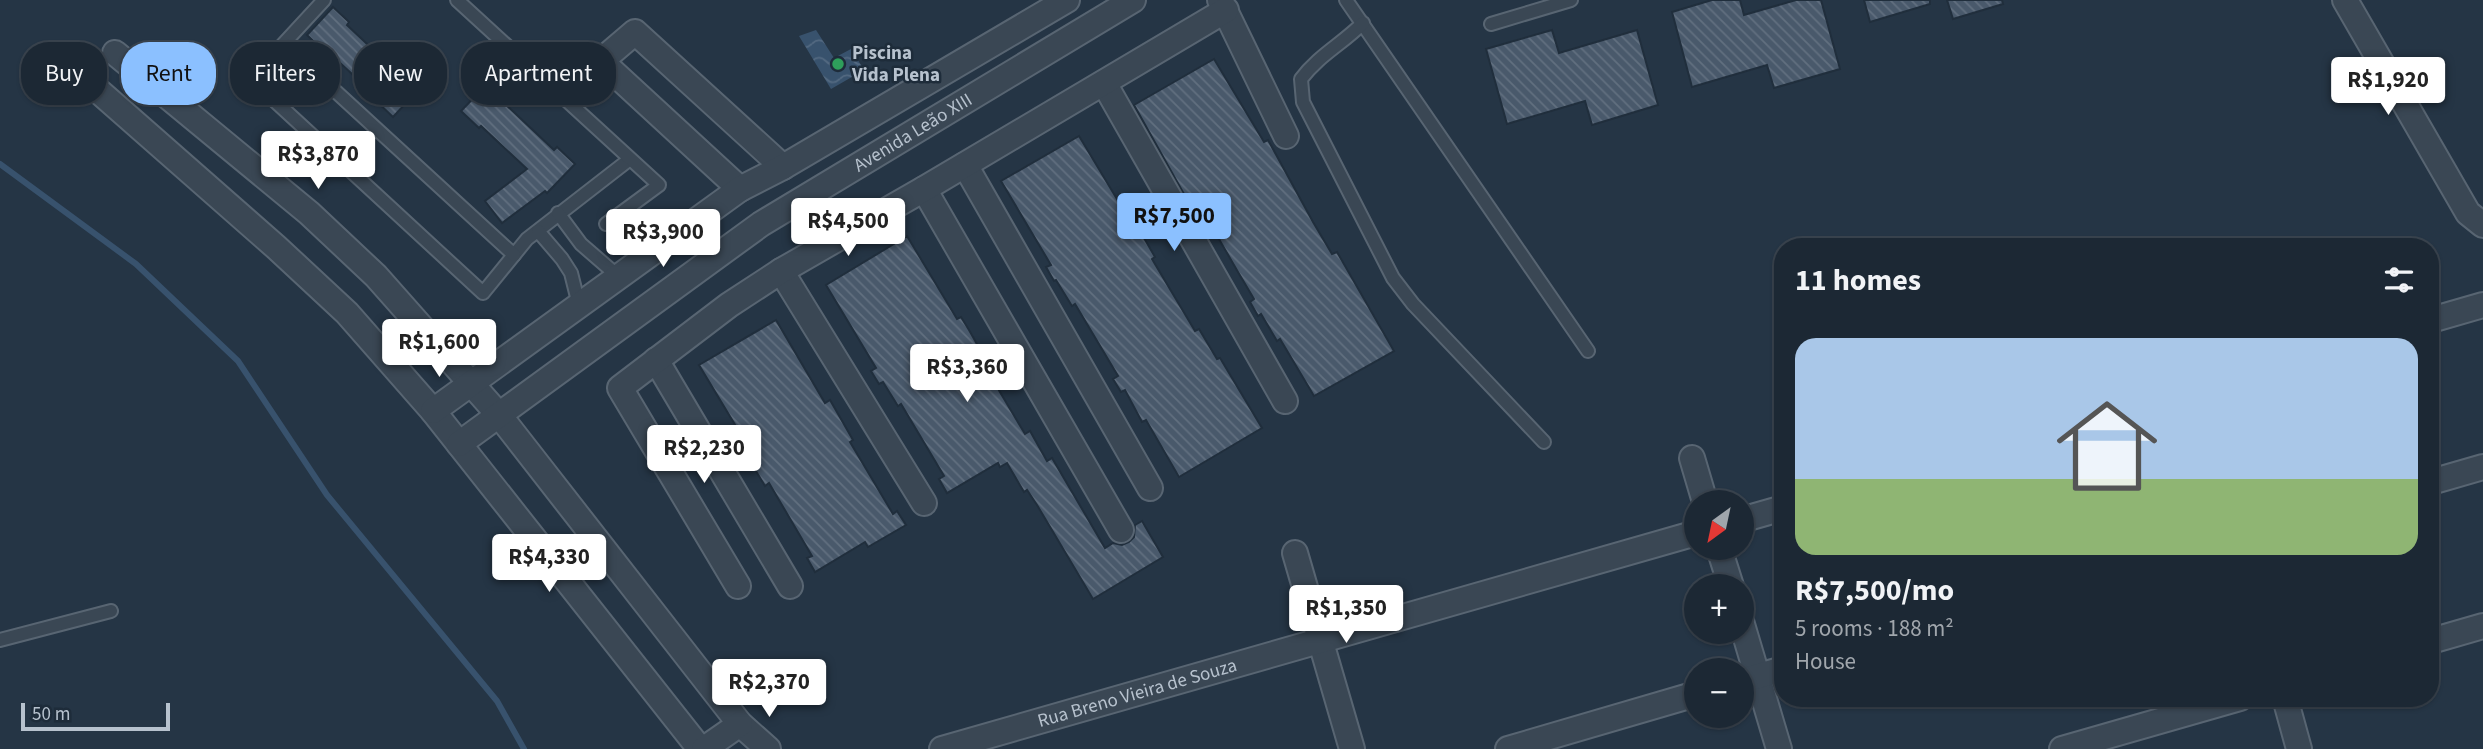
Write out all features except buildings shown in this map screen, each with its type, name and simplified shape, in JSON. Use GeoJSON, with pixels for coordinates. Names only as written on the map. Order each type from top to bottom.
{"type":"FeatureCollection","features":[{"type":"Feature","properties":{"kind":"street","name":"Avenida Leão XIII"},"geometry":{"type":"LineString","coordinates":[[433,411],[740,190],[1067,0]]}},
{"type":"Feature","properties":{"kind":"street","name":"Avenida Leão XIII"},"geometry":{"type":"LineString","coordinates":[[459,444],[761,224],[1133,0]]}},
{"type":"Feature","properties":{"kind":"street"},"geometry":{"type":"LineString","coordinates":[[2345,0],[2478,216]]}},
{"type":"Feature","properties":{"kind":"street"},"geometry":{"type":"LineString","coordinates":[[738,586],[620,388],[729,305],[780,271],[1104,83],[1223,5],[1286,136]]}},
{"type":"Feature","properties":{"kind":"street"},"geometry":{"type":"LineString","coordinates":[[740,190],[601,61],[635,32],[783,167]]}},
{"type":"Feature","properties":{"kind":"street"},"geometry":{"type":"LineString","coordinates":[[115,53],[309,213],[376,275],[499,415],[740,724],[768,749]]}},
{"type":"Feature","properties":{"kind":"street"},"geometry":{"type":"LineString","coordinates":[[1104,83],[1285,401]]}},
{"type":"Feature","properties":{"kind":"street"},"geometry":{"type":"LineString","coordinates":[[107,99],[346,313],[433,411],[702,749],[740,724]]}},
{"type":"Feature","properties":{"kind":"street"},"geometry":{"type":"LineString","coordinates":[[965,165],[1150,488]]}},
{"type":"Feature","properties":{"kind":"street"},"geometry":{"type":"LineString","coordinates":[[924,189],[1121,530]]}},
{"type":"Feature","properties":{"kind":"street"},"geometry":{"type":"LineString","coordinates":[[780,271],[924,503]]}},
{"type":"Feature","properties":{"kind":"street"},"geometry":{"type":"LineString","coordinates":[[626,272],[657,300]]}},
{"type":"Feature","properties":{"kind":"street"},"geometry":{"type":"LineString","coordinates":[[2439,318],[2483,305]]}},
{"type":"Feature","properties":{"kind":"street"},"geometry":{"type":"LineString","coordinates":[[656,360],[790,586]]}},
{"type":"Feature","properties":{"kind":"street"},"geometry":{"type":"LineString","coordinates":[[1692,458],[1701,490]]}},
{"type":"Feature","properties":{"kind":"street"},"geometry":{"type":"LineString","coordinates":[[2439,480],[2483,467]]}},
{"type":"Feature","properties":{"kind":"street"},"geometry":{"type":"LineString","coordinates":[[1754,516],[1774,511]]}},
{"type":"Feature","properties":{"kind":"street","name":"Rua Breno Vieira de Souza"},"geometry":{"type":"LineString","coordinates":[[942,749],[1684,536]]}},
{"type":"Feature","properties":{"kind":"street"},"geometry":{"type":"LineString","coordinates":[[1295,553],[1352,749]]}},
{"type":"Feature","properties":{"kind":"street"},"geometry":{"type":"LineString","coordinates":[[2439,640],[2483,626]]}},
{"type":"Feature","properties":{"kind":"street"},"geometry":{"type":"LineString","coordinates":[[1754,677],[1774,671]]}},
{"type":"Feature","properties":{"kind":"street"},"geometry":{"type":"LineString","coordinates":[[1754,688],[1779,749]]}},
{"type":"Feature","properties":{"kind":"street"},"geometry":{"type":"LineString","coordinates":[[1508,749],[1684,698]]}},
{"type":"Feature","properties":{"kind":"street"},"geometry":{"type":"LineString","coordinates":[[2062,749],[2209,707]]}},
{"type":"Feature","properties":{"kind":"street"},"geometry":{"type":"LineString","coordinates":[[2287,707],[2299,749]]}},
{"type":"Feature","properties":{"kind":"lane"},"geometry":{"type":"LineString","coordinates":[[286,42],[324,0]]}},
{"type":"Feature","properties":{"kind":"lane"},"geometry":{"type":"LineString","coordinates":[[457,0],[659,185],[606,224]]}},
{"type":"Feature","properties":{"kind":"lane"},"geometry":{"type":"LineString","coordinates":[[1346,0],[1588,351]]}},
{"type":"Feature","properties":{"kind":"lane"},"geometry":{"type":"LineString","coordinates":[[1490,24],[1571,0]]}},
{"type":"Feature","properties":{"kind":"lane"},"geometry":{"type":"LineString","coordinates":[[1363,23],[1345,41],[1312,63],[1301,79],[1303,102],[1393,278],[1413,304],[1544,442]]}},
{"type":"Feature","properties":{"kind":"lane"},"geometry":{"type":"LineString","coordinates":[[340,95],[514,255]]}},
{"type":"Feature","properties":{"kind":"lane"},"geometry":{"type":"LineString","coordinates":[[279,105],[483,293],[527,239],[630,159]]}},
{"type":"Feature","properties":{"kind":"lane"},"geometry":{"type":"LineString","coordinates":[[558,213],[581,244],[626,272]]}},
{"type":"Feature","properties":{"kind":"lane"},"geometry":{"type":"LineString","coordinates":[[538,231],[571,273],[579,305]]}},
{"type":"Feature","properties":{"kind":"lane"},"geometry":{"type":"LineString","coordinates":[[0,640],[111,611]]}},
{"type":"Feature","properties":{"kind":"water","name":"Piscina Vida Plena"},"geometry":{"type":"Polygon","coordinates":[[[816,30],[834,58],[851,49],[864,70],[831,89],[799,36],[816,30]]]}},
{"type":"Feature","properties":{"kind":"waterway"},"geometry":{"type":"LineString","coordinates":[[0,164],[136,264],[238,361],[327,495],[497,701],[524,749]]}},
{"type":"Feature","properties":{"kind":"place","name":"Piscina Vida Plena"},"geometry":{"type":"Point","coordinates":[838,64]}}]}
